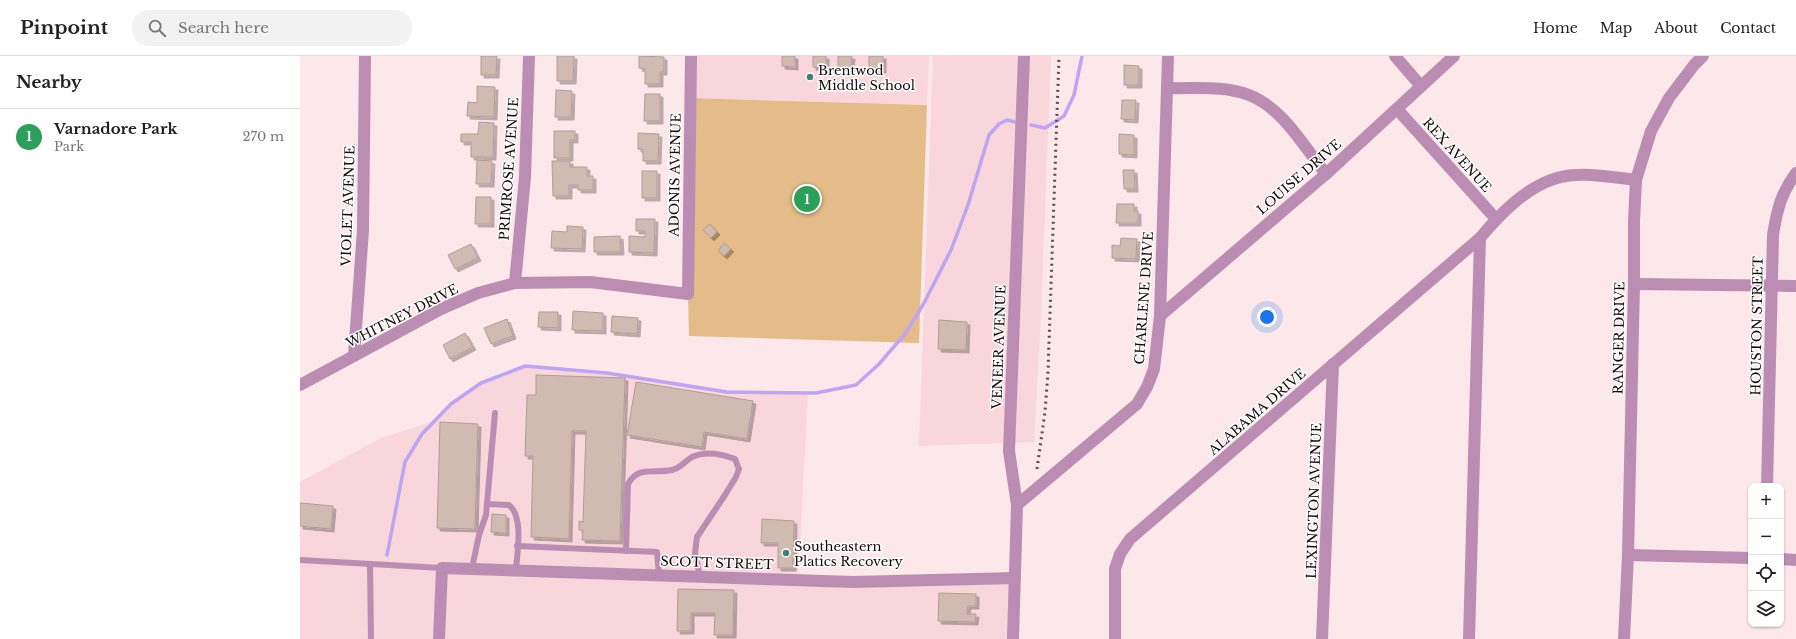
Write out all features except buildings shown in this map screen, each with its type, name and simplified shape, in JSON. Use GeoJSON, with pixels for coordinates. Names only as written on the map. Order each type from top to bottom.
{"type":"FeatureCollection","features":[{"type":"Feature","properties":{"kind":"street","name":"VIOLET AVENUE"},"geometry":{"type":"LineString","coordinates":[[354,356],[363,230],[365,56]]}},
{"type":"Feature","properties":{"kind":"street","name":"PRIMROSE AVENUE"},"geometry":{"type":"LineString","coordinates":[[515,283],[525,177],[529,56]]}},
{"type":"Feature","properties":{"kind":"street","name":"ADONIS AVENUE"},"geometry":{"type":"LineString","coordinates":[[688,294],[691,56]]}},
{"type":"Feature","properties":{"kind":"street","name":"VENEER AVENUE"},"geometry":{"type":"LineString","coordinates":[[1013,639],[1017,505],[1009,451],[1024,56]]}},
{"type":"Feature","properties":{"kind":"street","name":"CHARLENE DRIVE"},"geometry":{"type":"LineString","coordinates":[[1017,505],[1137,404],[1147,387],[1154,369],[1160,316],[1168,56]]}},
{"type":"Feature","properties":{"kind":"street"},"geometry":{"type":"LineString","coordinates":[[1395,56],[1420,85]]}},
{"type":"Feature","properties":{"kind":"street","name":"LOUISE DRIVE"},"geometry":{"type":"LineString","coordinates":[[1160,316],[1326,174],[1397,109],[1420,85],[1454,56]]}},
{"type":"Feature","properties":{"kind":"street","name":"RANGER DRIVE"},"geometry":{"type":"LineString","coordinates":[[1624,639],[1628,554],[1636,180],[1651,132],[1669,98],[1694,65],[1703,56]]}},
{"type":"Feature","properties":{"kind":"street"},"geometry":{"type":"LineString","coordinates":[[1167,88],[1215,89],[1250,95],[1278,114],[1326,174]]}},
{"type":"Feature","properties":{"kind":"street","name":"REX AVENUE"},"geometry":{"type":"LineString","coordinates":[[1397,109],[1496,219]]}},
{"type":"Feature","properties":{"kind":"street","name":"HOUSTON STREET"},"geometry":{"type":"LineString","coordinates":[[1767,483],[1773,234],[1777,209],[1785,187],[1796,173]]}},
{"type":"Feature","properties":{"kind":"street","name":"ALABAMA DRIVE"},"geometry":{"type":"LineString","coordinates":[[1115,639],[1115,569],[1120,554],[1130,539],[1480,238],[1496,219],[1527,192],[1557,178],[1590,175],[1636,180]]}},
{"type":"Feature","properties":{"kind":"street"},"geometry":{"type":"LineString","coordinates":[[1469,639],[1480,238]]}},
{"type":"Feature","properties":{"kind":"street","name":"WHITNEY DRIVE"},"geometry":{"type":"LineString","coordinates":[[300,385],[441,309],[478,293],[515,283],[590,282],[688,294]]}},
{"type":"Feature","properties":{"kind":"street"},"geometry":{"type":"LineString","coordinates":[[1634,284],[1772,284],[1796,286]]}},
{"type":"Feature","properties":{"kind":"street","name":"LEXINGTON AVENUE"},"geometry":{"type":"LineString","coordinates":[[1322,639],[1333,364]]}},
{"type":"Feature","properties":{"kind":"street"},"geometry":{"type":"LineString","coordinates":[[1628,554],[1748,558]]}},
{"type":"Feature","properties":{"kind":"street"},"geometry":{"type":"LineString","coordinates":[[1784,559],[1796,560]]}},
{"type":"Feature","properties":{"kind":"street"},"geometry":{"type":"LineString","coordinates":[[439,639],[442,568]]}},
{"type":"Feature","properties":{"kind":"street","name":"SCOTT STREET"},"geometry":{"type":"LineString","coordinates":[[442,568],[853,582],[1015,578]]}},
{"type":"Feature","properties":{"kind":"lane"},"geometry":{"type":"LineString","coordinates":[[472,568],[479,534],[486,516],[495,413]]}},
{"type":"Feature","properties":{"kind":"lane"},"geometry":{"type":"LineString","coordinates":[[626,551],[628,484],[633,476],[644,471],[672,470],[678,468],[694,457],[707,454],[723,454],[735,459],[739,469],[726,495],[697,537],[695,553],[700,577]]}},
{"type":"Feature","properties":{"kind":"lane"},"geometry":{"type":"LineString","coordinates":[[487,504],[506,504],[511,507],[517,520],[516,570]]}},
{"type":"Feature","properties":{"kind":"lane"},"geometry":{"type":"LineString","coordinates":[[517,546],[657,552],[659,575]]}},
{"type":"Feature","properties":{"kind":"lane"},"geometry":{"type":"LineString","coordinates":[[300,560],[442,568]]}},
{"type":"Feature","properties":{"kind":"lane"},"geometry":{"type":"LineString","coordinates":[[370,564],[370,639]]}},
{"type":"Feature","properties":{"kind":"shaded area","name":"Brentwod Middle School"},"geometry":{"type":"Polygon","coordinates":[[[691,56],[929,56],[927,105],[690,98],[691,56]]]}},
{"type":"Feature","properties":{"kind":"shaded area"},"geometry":{"type":"Polygon","coordinates":[[[933,56],[1051,56],[1040,338],[1034,442],[919,446],[933,56]]]}},
{"type":"Feature","properties":{"kind":"shaded area"},"geometry":{"type":"Polygon","coordinates":[[[690,98],[927,105],[919,343],[689,336],[690,98]]]}},
{"type":"Feature","properties":{"kind":"shaded area"},"geometry":{"type":"Polygon","coordinates":[[[525,366],[607,373],[727,392],[808,393],[798,581],[1015,578],[1013,639],[300,639],[300,482],[381,438],[435,421],[451,404],[481,383],[525,366]]]}},
{"type":"Feature","properties":{"kind":"waterway"},"geometry":{"type":"LineString","coordinates":[[1031,125],[1045,128],[1064,116],[1074,95],[1082,56]]}},
{"type":"Feature","properties":{"kind":"waterway"},"geometry":{"type":"LineString","coordinates":[[387,555],[405,462],[422,434],[451,404],[481,383],[525,366],[607,373],[727,392],[816,393],[856,385],[879,364],[905,334],[923,305],[951,250],[968,205],[989,135],[999,124],[1007,120],[1019,123]]}},
{"type":"Feature","properties":{"kind":"railway"},"geometry":{"type":"LineString","coordinates":[[1037,469],[1045,412],[1048,372],[1059,56]]}},
{"type":"Feature","properties":{"kind":"place","name":"Brentwod Middle School"},"geometry":{"type":"Point","coordinates":[810,77]}},
{"type":"Feature","properties":{"kind":"place","name":"Varnadore Park"},"geometry":{"type":"Point","coordinates":[807,199]}},
{"type":"Feature","properties":{"kind":"place","name":"Southeastern Platics Recovery"},"geometry":{"type":"Point","coordinates":[786,553]}}]}
